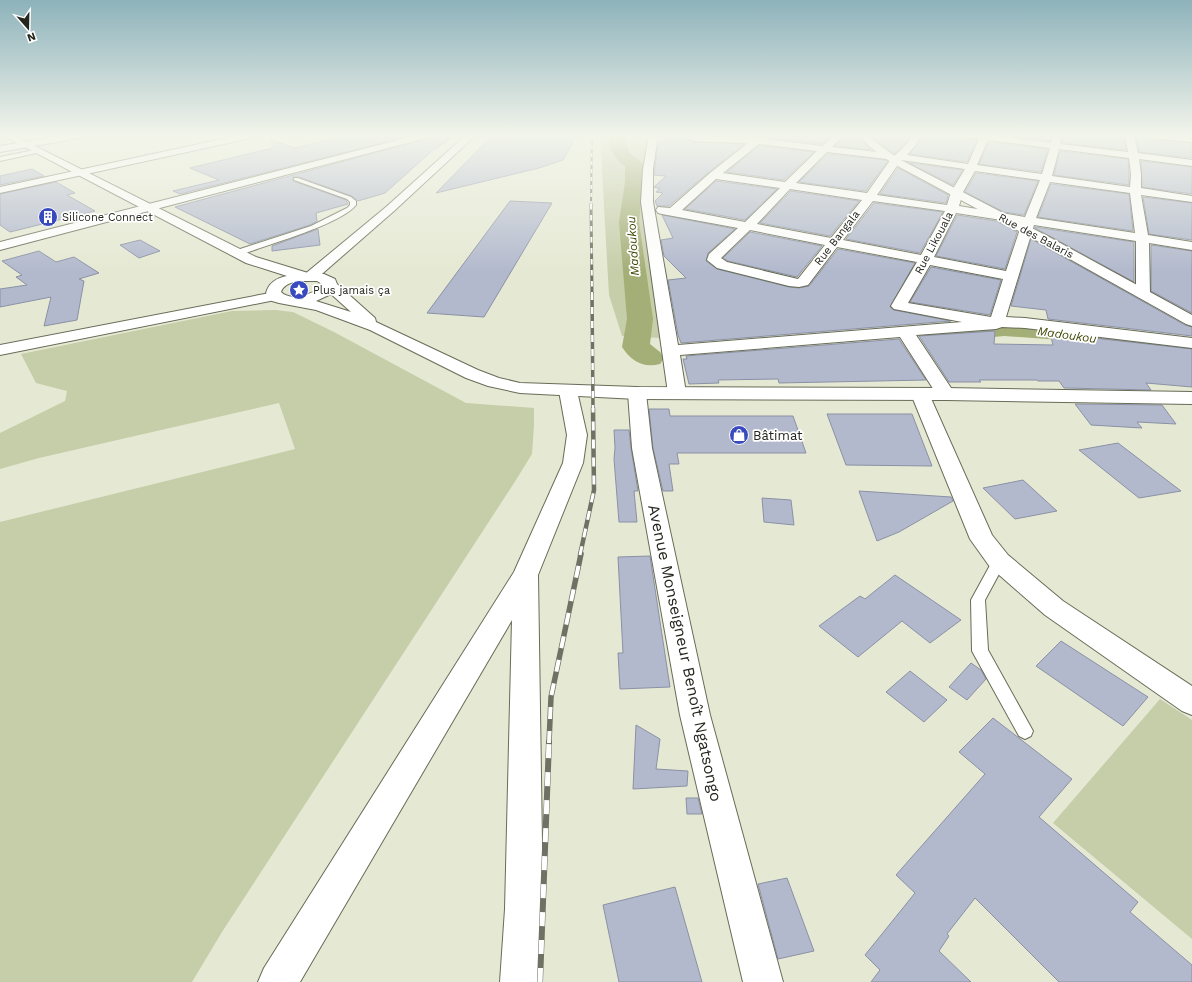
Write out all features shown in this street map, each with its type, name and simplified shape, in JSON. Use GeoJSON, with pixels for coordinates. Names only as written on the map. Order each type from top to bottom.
{"type":"FeatureCollection","features":[{"type":"Feature","properties":{"kind":"street"},"geometry":{"type":"LineString","coordinates":[[0,190],[41,181]]}},
{"type":"Feature","properties":{"kind":"street"},"geometry":{"type":"LineString","coordinates":[[96,181],[146,208],[251,260],[309,277],[326,279],[376,327]]}},
{"type":"Feature","properties":{"kind":"street"},"geometry":{"type":"LineString","coordinates":[[0,246],[249,181]]}},
{"type":"Feature","properties":{"kind":"street"},"geometry":{"type":"LineString","coordinates":[[0,350],[274,293],[286,281],[309,277],[330,261],[420,181]]}},
{"type":"Feature","properties":{"kind":"street"},"geometry":{"type":"LineString","coordinates":[[648,181],[648,208],[677,393]]}},
{"type":"Feature","properties":{"kind":"street"},"geometry":{"type":"LineString","coordinates":[[673,212],[708,181]]}},
{"type":"Feature","properties":{"kind":"street"},"geometry":{"type":"LineString","coordinates":[[753,181],[999,216]]}},
{"type":"Feature","properties":{"kind":"street"},"geometry":{"type":"LineString","coordinates":[[748,226],[793,181]]}},
{"type":"Feature","properties":{"kind":"street","name":"Rue Bangala"},"geometry":{"type":"LineString","coordinates":[[748,226],[714,257],[714,260],[722,265],[799,283],[805,280],[832,242],[869,198],[880,181]]}},
{"type":"Feature","properties":{"kind":"street","name":"Rue des Balaris"},"geometry":{"type":"LineString","coordinates":[[936,181],[999,216],[1028,226],[1192,321]]}},
{"type":"Feature","properties":{"kind":"street","name":"Rue Likouala"},"geometry":{"type":"LineString","coordinates":[[964,181],[957,192],[952,209],[925,261],[899,306],[968,319],[998,322]]}},
{"type":"Feature","properties":{"kind":"street"},"geometry":{"type":"LineString","coordinates":[[998,322],[1011,276],[1045,181]]}},
{"type":"Feature","properties":{"kind":"street"},"geometry":{"type":"LineString","coordinates":[[1065,181],[1192,199]]}},
{"type":"Feature","properties":{"kind":"street"},"geometry":{"type":"LineString","coordinates":[[1136,181],[1135,191],[1142,238],[1143,293]]}},
{"type":"Feature","properties":{"kind":"street"},"geometry":{"type":"LineString","coordinates":[[648,208],[1011,276]]}},
{"type":"Feature","properties":{"kind":"street"},"geometry":{"type":"LineString","coordinates":[[1028,226],[1142,238],[1192,246]]}},
{"type":"Feature","properties":{"kind":"street"},"geometry":{"type":"LineString","coordinates":[[251,260],[274,293],[290,301],[319,306],[376,327],[472,374],[494,382],[520,388],[637,393],[946,394],[1192,398]]}},
{"type":"Feature","properties":{"kind":"street"},"geometry":{"type":"LineString","coordinates":[[290,301],[309,299],[318,296],[329,288],[330,284],[327,268],[330,261]]}},
{"type":"Feature","properties":{"kind":"street"},"geometry":{"type":"LineString","coordinates":[[670,351],[988,326],[998,322],[1192,343]]}},
{"type":"Feature","properties":{"kind":"street"},"geometry":{"type":"LineString","coordinates":[[906,333],[946,394]]}},
{"type":"Feature","properties":{"kind":"street"},"geometry":{"type":"LineString","coordinates":[[278,982],[525,575],[573,463],[577,435],[568,391]]}},
{"type":"Feature","properties":{"kind":"street","name":"Avenue Monseigneur Benoît Ngatsongo"},"geometry":{"type":"LineString","coordinates":[[637,393],[642,448],[695,715],[763,982]]}},
{"type":"Feature","properties":{"kind":"street"},"geometry":{"type":"LineString","coordinates":[[920,394],[982,539],[999,561],[1054,608],[1192,702]]}},
{"type":"Feature","properties":{"kind":"street"},"geometry":{"type":"LineString","coordinates":[[520,982],[524,909],[525,575]]}},
{"type":"Feature","properties":{"kind":"lane"},"geometry":{"type":"LineString","coordinates":[[237,253],[313,227],[349,209],[353,205],[353,201],[349,198],[301,181]]}},
{"type":"Feature","properties":{"kind":"lane"},"geometry":{"type":"LineString","coordinates":[[999,561],[978,600],[980,651],[1025,732]]}},
{"type":"Feature","properties":{"kind":"green space"},"geometry":{"type":"Polygon","coordinates":[[[603,181],[651,181],[660,338],[622,336],[609,295],[603,181]]]}},
{"type":"Feature","properties":{"kind":"green space"},"geometry":{"type":"Polygon","coordinates":[[[275,310],[293,312],[334,332],[466,403],[534,408],[532,454],[222,932],[192,982],[0,982],[0,522],[295,449],[279,403],[39,458],[0,469],[0,433],[65,401],[67,391],[36,383],[21,354],[232,311],[275,310]]]}},
{"type":"Feature","properties":{"kind":"green space"},"geometry":{"type":"Polygon","coordinates":[[[1160,699],[1192,720],[1192,939],[1053,823],[1160,699]]]}},
{"type":"Feature","properties":{"kind":"building"},"geometry":{"type":"Polygon","coordinates":[[[0,181],[20,181],[0,185],[0,181]]]}},
{"type":"Feature","properties":{"kind":"building"},"geometry":{"type":"Polygon","coordinates":[[[216,181],[232,181],[180,194],[173,191],[216,181]]]}},
{"type":"Feature","properties":{"kind":"building"},"geometry":{"type":"Polygon","coordinates":[[[272,181],[293,181],[346,200],[348,204],[316,213],[317,221],[310,225],[250,244],[175,207],[272,181]]]}},
{"type":"Feature","properties":{"kind":"building"},"geometry":{"type":"Polygon","coordinates":[[[310,181],[399,181],[385,193],[358,201],[352,196],[310,181]]]}},
{"type":"Feature","properties":{"kind":"building"},"geometry":{"type":"Polygon","coordinates":[[[448,181],[486,181],[436,193],[448,181]]]}},
{"type":"Feature","properties":{"kind":"building"},"geometry":{"type":"Polygon","coordinates":[[[661,181],[699,181],[669,206],[657,206],[655,201],[663,193],[656,192],[660,189],[654,187],[661,181]]]}},
{"type":"Feature","properties":{"kind":"building"},"geometry":{"type":"Polygon","coordinates":[[[716,181],[777,189],[745,220],[685,209],[716,181]]]}},
{"type":"Feature","properties":{"kind":"building"},"geometry":{"type":"Polygon","coordinates":[[[800,181],[873,181],[866,191],[799,182],[800,181]]]}},
{"type":"Feature","properties":{"kind":"building"},"geometry":{"type":"Polygon","coordinates":[[[889,181],[922,181],[948,195],[946,203],[880,194],[889,181]]]}},
{"type":"Feature","properties":{"kind":"building"},"geometry":{"type":"Polygon","coordinates":[[[945,181],[956,181],[953,185],[945,181]]]}},
{"type":"Feature","properties":{"kind":"building"},"geometry":{"type":"Polygon","coordinates":[[[971,181],[1038,181],[1024,215],[1004,212],[965,192],[971,181]]]}},
{"type":"Feature","properties":{"kind":"building"},"geometry":{"type":"Polygon","coordinates":[[[1098,181],[1129,181],[1129,185],[1098,181]]]}},
{"type":"Feature","properties":{"kind":"building"},"geometry":{"type":"Polygon","coordinates":[[[1142,181],[1192,181],[1192,194],[1142,187],[1142,181]]]}},
{"type":"Feature","properties":{"kind":"building"},"geometry":{"type":"Polygon","coordinates":[[[56,182],[75,193],[67,195],[95,211],[10,232],[0,225],[0,194],[56,182]]]}},
{"type":"Feature","properties":{"kind":"building"},"geometry":{"type":"Polygon","coordinates":[[[1051,184],[1129,194],[1133,231],[1038,217],[1051,184]]]}},
{"type":"Feature","properties":{"kind":"building"},"geometry":{"type":"Polygon","coordinates":[[[791,191],[859,201],[830,236],[760,223],[791,191]]]}},
{"type":"Feature","properties":{"kind":"building"},"geometry":{"type":"Polygon","coordinates":[[[1143,197],[1192,203],[1192,240],[1149,234],[1143,197]]]}},
{"type":"Feature","properties":{"kind":"building"},"geometry":{"type":"Polygon","coordinates":[[[510,201],[552,203],[484,317],[427,313],[510,201]]]}},
{"type":"Feature","properties":{"kind":"building"},"geometry":{"type":"Polygon","coordinates":[[[874,203],[943,212],[920,253],[846,239],[874,203]]]}},
{"type":"Feature","properties":{"kind":"building"},"geometry":{"type":"Polygon","coordinates":[[[662,215],[735,229],[708,253],[706,261],[717,269],[789,287],[799,288],[809,286],[838,249],[915,263],[890,307],[894,310],[951,321],[681,343],[678,335],[668,280],[686,278],[664,256],[661,240],[673,238],[662,215]]]}},
{"type":"Feature","properties":{"kind":"building"},"geometry":{"type":"Polygon","coordinates":[[[957,215],[996,221],[1017,232],[1005,269],[936,256],[957,215]]]}},
{"type":"Feature","properties":{"kind":"building"},"geometry":{"type":"Polygon","coordinates":[[[1035,228],[1134,242],[1134,282],[1035,228]]]}},
{"type":"Feature","properties":{"kind":"building"},"geometry":{"type":"Polygon","coordinates":[[[318,229],[320,245],[272,251],[272,246],[318,229]]]}},
{"type":"Feature","properties":{"kind":"building"},"geometry":{"type":"Polygon","coordinates":[[[750,232],[822,246],[797,277],[728,261],[723,258],[750,232]]]}},
{"type":"Feature","properties":{"kind":"building"},"geometry":{"type":"Polygon","coordinates":[[[1031,239],[1185,325],[1192,327],[1192,336],[1048,319],[1046,310],[1011,306],[1031,239]]]}},
{"type":"Feature","properties":{"kind":"building"},"geometry":{"type":"Polygon","coordinates":[[[140,240],[160,251],[139,258],[120,245],[140,240]]]}},
{"type":"Feature","properties":{"kind":"building"},"geometry":{"type":"Polygon","coordinates":[[[1151,245],[1192,251],[1192,313],[1151,291],[1151,245]]]}},
{"type":"Feature","properties":{"kind":"building"},"geometry":{"type":"Polygon","coordinates":[[[39,251],[56,262],[74,257],[99,273],[79,279],[84,281],[77,320],[44,326],[51,297],[0,307],[0,289],[27,285],[16,277],[22,275],[2,261],[39,251]]]}},
{"type":"Feature","properties":{"kind":"building"},"geometry":{"type":"Polygon","coordinates":[[[931,267],[1001,280],[990,315],[910,302],[931,267]]]}},
{"type":"Feature","properties":{"kind":"building"},"geometry":{"type":"Polygon","coordinates":[[[995,331],[994,344],[1053,345],[1050,333],[1192,349],[1192,387],[1146,383],[1151,390],[1064,388],[1059,381],[1037,380],[979,380],[981,382],[949,382],[919,336],[995,331]]]}},
{"type":"Feature","properties":{"kind":"building"},"geometry":{"type":"Polygon","coordinates":[[[899,339],[926,380],[779,383],[778,379],[718,380],[719,383],[689,384],[683,359],[687,359],[686,356],[899,339]]]}},
{"type":"Feature","properties":{"kind":"building"},"geometry":{"type":"Polygon","coordinates":[[[1075,404],[1162,405],[1176,424],[1137,422],[1142,428],[1091,425],[1075,404]]]}},
{"type":"Feature","properties":{"kind":"building","name":"Bâtimat"},"geometry":{"type":"Polygon","coordinates":[[[649,409],[669,409],[670,416],[793,416],[806,453],[677,453],[679,464],[669,464],[673,491],[663,491],[653,448],[649,409]]]}},
{"type":"Feature","properties":{"kind":"building"},"geometry":{"type":"Polygon","coordinates":[[[827,414],[912,414],[932,466],[846,465],[827,414]]]}},
{"type":"Feature","properties":{"kind":"building"},"geometry":{"type":"Polygon","coordinates":[[[614,430],[629,430],[638,491],[634,491],[637,522],[619,522],[614,459],[614,430]]]}},
{"type":"Feature","properties":{"kind":"building"},"geometry":{"type":"Polygon","coordinates":[[[1118,443],[1181,491],[1139,498],[1079,450],[1118,443]]]}},
{"type":"Feature","properties":{"kind":"building"},"geometry":{"type":"Polygon","coordinates":[[[1023,480],[1057,511],[1015,519],[983,488],[1023,480]]]}},
{"type":"Feature","properties":{"kind":"building"},"geometry":{"type":"Polygon","coordinates":[[[859,491],[951,497],[953,501],[899,532],[877,541],[859,491]]]}},
{"type":"Feature","properties":{"kind":"building"},"geometry":{"type":"Polygon","coordinates":[[[762,498],[791,500],[794,525],[764,522],[762,498]]]}},
{"type":"Feature","properties":{"kind":"building"},"geometry":{"type":"Polygon","coordinates":[[[650,556],[670,687],[620,689],[618,653],[623,653],[618,557],[650,556]]]}},
{"type":"Feature","properties":{"kind":"building"},"geometry":{"type":"Polygon","coordinates":[[[895,575],[961,620],[930,643],[902,621],[858,657],[819,626],[860,596],[865,599],[895,575]]]}},
{"type":"Feature","properties":{"kind":"building"},"geometry":{"type":"Polygon","coordinates":[[[1061,641],[1148,697],[1123,726],[1036,666],[1061,641]]]}},
{"type":"Feature","properties":{"kind":"building"},"geometry":{"type":"Polygon","coordinates":[[[971,663],[981,670],[986,679],[967,700],[949,687],[971,663]]]}},
{"type":"Feature","properties":{"kind":"building"},"geometry":{"type":"Polygon","coordinates":[[[910,671],[947,700],[924,722],[886,692],[910,671]]]}},
{"type":"Feature","properties":{"kind":"building"},"geometry":{"type":"Polygon","coordinates":[[[993,718],[1072,779],[1039,817],[1138,902],[1130,912],[1192,965],[1192,982],[1059,982],[975,898],[947,934],[949,936],[939,951],[971,982],[871,982],[880,970],[865,955],[915,893],[896,875],[985,774],[959,752],[993,718]]]}},
{"type":"Feature","properties":{"kind":"building"},"geometry":{"type":"Polygon","coordinates":[[[636,725],[660,739],[656,769],[688,771],[687,786],[633,789],[636,725]]]}},
{"type":"Feature","properties":{"kind":"building"},"geometry":{"type":"Polygon","coordinates":[[[686,798],[698,798],[702,814],[687,814],[686,798]]]}},
{"type":"Feature","properties":{"kind":"building"},"geometry":{"type":"Polygon","coordinates":[[[787,878],[814,951],[778,959],[758,884],[787,878]]]}},
{"type":"Feature","properties":{"kind":"building"},"geometry":{"type":"Polygon","coordinates":[[[675,887],[702,982],[619,982],[603,905],[675,887]]]}},
{"type":"Feature","properties":{"kind":"waterway","name":"Madoukou"},"geometry":{"type":"LineString","coordinates":[[634,181],[629,222],[640,319],[636,347],[650,358]]}},
{"type":"Feature","properties":{"kind":"waterway","name":"Madoukou"},"geometry":{"type":"LineString","coordinates":[[941,334],[1004,328],[1061,332],[1192,357]]}},
{"type":"Feature","properties":{"kind":"railway"},"geometry":{"type":"LineString","coordinates":[[591,181],[591,205]]}},
{"type":"Feature","properties":{"kind":"railway"},"geometry":{"type":"LineString","coordinates":[[591,205],[592,294]]}},
{"type":"Feature","properties":{"kind":"railway"},"geometry":{"type":"LineString","coordinates":[[592,293],[593,409]]}},
{"type":"Feature","properties":{"kind":"railway"},"geometry":{"type":"LineString","coordinates":[[580,555],[594,490],[593,408]]}},
{"type":"Feature","properties":{"kind":"railway"},"geometry":{"type":"LineString","coordinates":[[549,743],[551,697],[581,554]]}},
{"type":"Feature","properties":{"kind":"railway"},"geometry":{"type":"LineString","coordinates":[[540,982],[549,742]]}},
{"type":"Feature","properties":{"kind":"place","name":"Silicone Connect"},"geometry":{"type":"Point","coordinates":[48,217]}},
{"type":"Feature","properties":{"kind":"place","name":"Plus jamais ça"},"geometry":{"type":"Point","coordinates":[299,290]}},
{"type":"Feature","properties":{"kind":"place","name":"Bâtimat"},"geometry":{"type":"Point","coordinates":[739,435]}}]}
